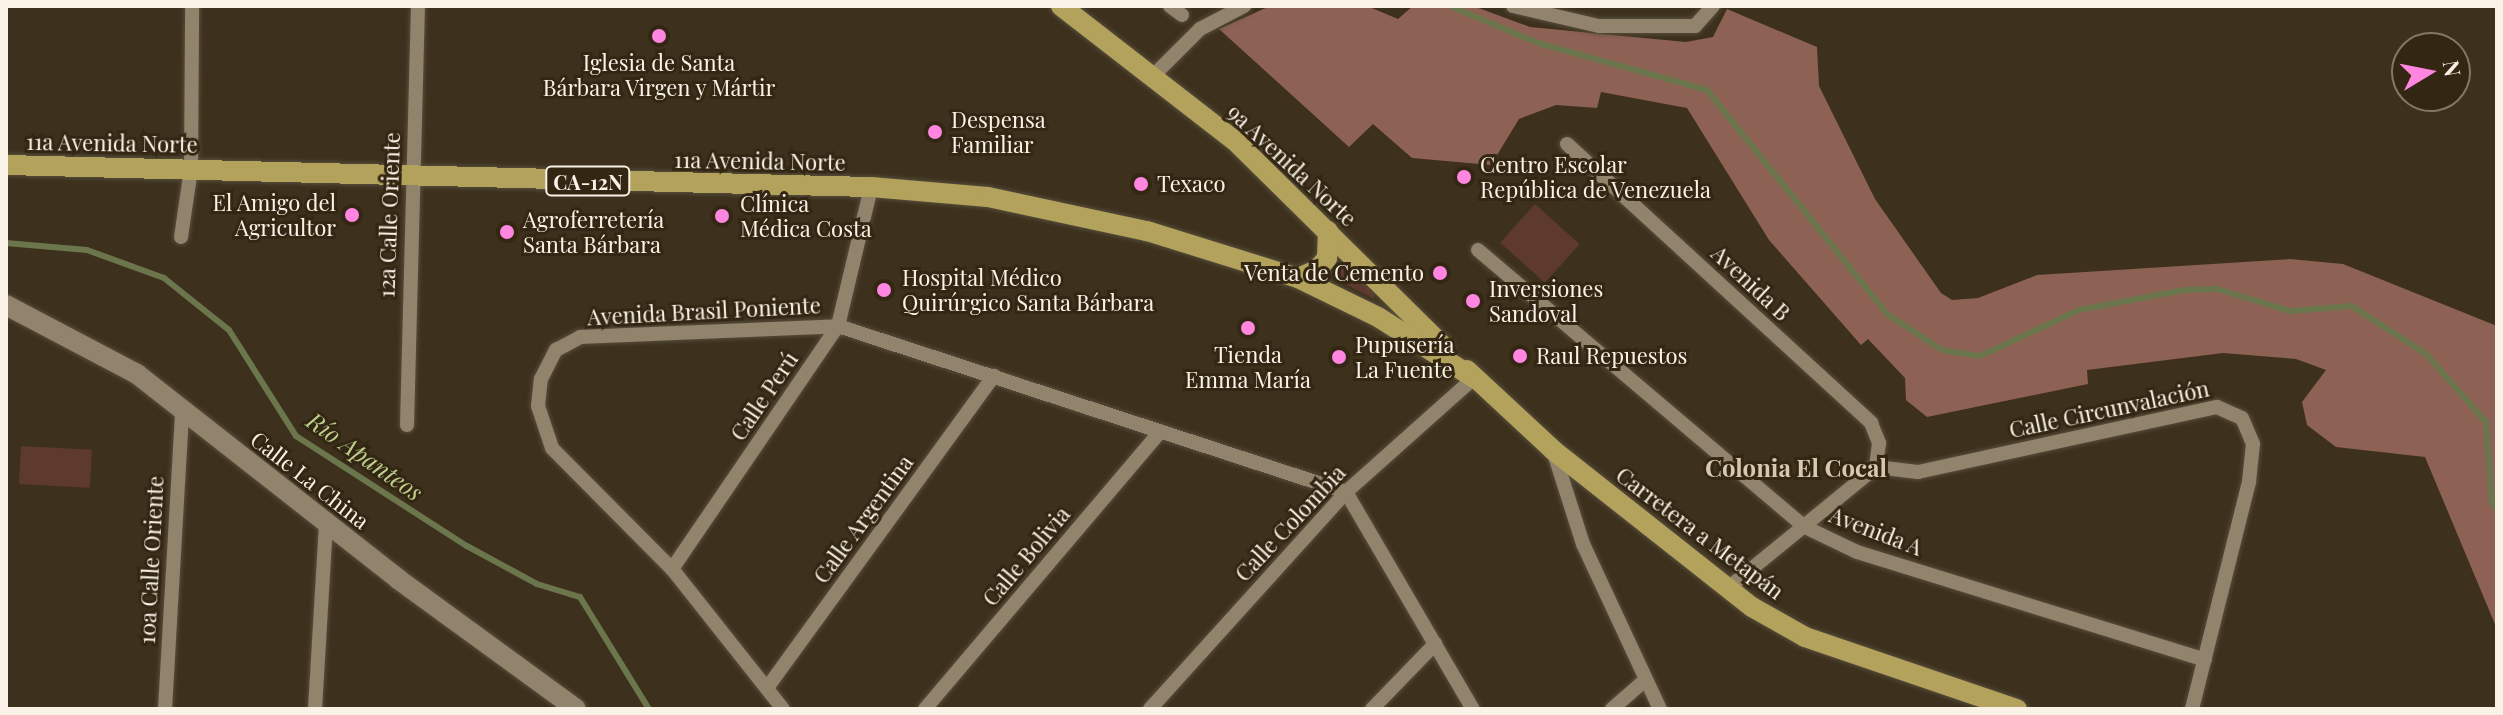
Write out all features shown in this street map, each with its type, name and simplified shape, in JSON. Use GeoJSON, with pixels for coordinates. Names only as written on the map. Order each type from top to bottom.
{"type":"FeatureCollection","features":[{"type":"Feature","properties":{"kind":"main road","name":"9a Avenida Norte"},"geometry":{"type":"LineString","coordinates":[[1062,6],[1234,140],[1474,378]]}},
{"type":"Feature","properties":{"kind":"main road","name":"11a Avenida Norte"},"geometry":{"type":"LineString","coordinates":[[6,165],[871,187],[1003,200],[1147,231],[1298,278],[1378,317],[1474,378]]}},
{"type":"Feature","properties":{"kind":"main road"},"geometry":{"type":"LineString","coordinates":[[1298,278],[1317,270],[1327,258],[1328,231]]}},
{"type":"Feature","properties":{"kind":"main road","name":"Calle La China"},"geometry":{"type":"LineString","coordinates":[[6,305],[113,357],[326,524],[576,709]]}},
{"type":"Feature","properties":{"kind":"main road","name":"Carretera a Metapán"},"geometry":{"type":"LineString","coordinates":[[1474,378],[1553,450],[1727,589],[1805,637],[2017,709]]}},
{"type":"Feature","properties":{"kind":"street"},"geometry":{"type":"LineString","coordinates":[[181,237],[191,169],[192,6]]}},
{"type":"Feature","properties":{"kind":"street","name":"12a Calle Oriente"},"geometry":{"type":"LineString","coordinates":[[407,425],[418,6]]}},
{"type":"Feature","properties":{"kind":"street"},"geometry":{"type":"LineString","coordinates":[[1153,76],[1200,29],[1244,6]]}},
{"type":"Feature","properties":{"kind":"street"},"geometry":{"type":"LineString","coordinates":[[1513,6],[1599,26],[1695,26],[1713,6]]}},
{"type":"Feature","properties":{"kind":"street","name":"Avenida B"},"geometry":{"type":"LineString","coordinates":[[1567,144],[1871,423],[1879,438],[1876,467]]}},
{"type":"Feature","properties":{"kind":"street","name":"Calle Perú"},"geometry":{"type":"LineString","coordinates":[[672,569],[838,326],[871,187]]}},
{"type":"Feature","properties":{"kind":"street","name":"Avenida A"},"geometry":{"type":"LineString","coordinates":[[1478,250],[1803,526],[1857,552],[2205,660]]}},
{"type":"Feature","properties":{"kind":"street","name":"Avenida Brasil Poniente"},"geometry":{"type":"LineString","coordinates":[[783,709],[672,569],[552,448],[538,406],[548,360],[556,350],[580,337],[838,326],[1346,492]]}},
{"type":"Feature","properties":{"kind":"street","name":"Calle Argentina"},"geometry":{"type":"LineString","coordinates":[[767,688],[994,376]]}},
{"type":"Feature","properties":{"kind":"street","name":"Calle Colombia"},"geometry":{"type":"LineString","coordinates":[[1150,709],[1346,492],[1474,378]]}},
{"type":"Feature","properties":{"kind":"street","name":"Calle Circunvalación"},"geometry":{"type":"LineString","coordinates":[[1876,467],[1918,472],[2217,407],[2232,411],[2250,432],[2253,457],[2192,709]]}},
{"type":"Feature","properties":{"kind":"street","name":"10a Calle Oriente"},"geometry":{"type":"LineString","coordinates":[[165,709],[182,413]]}},
{"type":"Feature","properties":{"kind":"street","name":"Calle Bolivia"},"geometry":{"type":"LineString","coordinates":[[925,709],[1160,432]]}},
{"type":"Feature","properties":{"kind":"street"},"geometry":{"type":"LineString","coordinates":[[1553,450],[1573,519],[1644,681],[1660,709]]}},
{"type":"Feature","properties":{"kind":"street"},"geometry":{"type":"LineString","coordinates":[[1727,589],[1876,467]]}},
{"type":"Feature","properties":{"kind":"street"},"geometry":{"type":"LineString","coordinates":[[1346,492],[1473,709]]}},
{"type":"Feature","properties":{"kind":"street"},"geometry":{"type":"LineString","coordinates":[[315,709],[326,524]]}},
{"type":"Feature","properties":{"kind":"street"},"geometry":{"type":"LineString","coordinates":[[1372,709],[1435,644]]}},
{"type":"Feature","properties":{"kind":"street"},"geometry":{"type":"LineString","coordinates":[[1612,709],[1644,681]]}},
{"type":"Feature","properties":{"kind":"shaded area"},"geometry":{"type":"Polygon","coordinates":[[[1270,6],[1367,6],[1398,19],[1413,6],[1473,6],[1530,27],[1686,42],[1713,37],[1727,9],[1817,47],[1819,86],[1875,199],[1941,293],[1952,300],[1978,298],[2037,275],[2290,259],[2343,264],[2497,326],[2497,629],[2425,457],[2336,447],[2307,425],[2302,402],[2326,370],[2296,359],[2223,353],[2087,370],[2088,384],[1927,417],[1906,400],[1905,378],[1868,339],[1861,345],[1769,240],[1687,108],[1601,92],[1597,108],[1556,105],[1519,119],[1491,165],[1412,158],[1373,124],[1349,147],[1219,29],[1270,6]]]}},
{"type":"Feature","properties":{"kind":"shaded area"},"geometry":{"type":"Polygon","coordinates":[[[1535,204],[1580,244],[1545,283],[1500,243],[1535,204]]]}},
{"type":"Feature","properties":{"kind":"shaded area"},"geometry":{"type":"Polygon","coordinates":[[[1343,261],[1374,294],[1374,299],[1332,277],[1343,261]]]}},
{"type":"Feature","properties":{"kind":"shaded area"},"geometry":{"type":"Polygon","coordinates":[[[21,446],[92,450],[90,488],[19,484],[21,446]]]}},
{"type":"Feature","properties":{"kind":"waterway"},"geometry":{"type":"LineString","coordinates":[[1450,6],[1538,43],[1707,90],[1887,314],[1942,350],[1980,356],[2079,310],[2184,290],[2217,289],[2290,311],[2352,306],[2426,354],[2486,422],[2492,502],[2497,509]]}},
{"type":"Feature","properties":{"kind":"waterway","name":"Río Apanteos"},"geometry":{"type":"LineString","coordinates":[[6,243],[87,250],[164,278],[229,330],[296,436],[467,546],[537,584],[580,597],[649,709]]}},
{"type":"Feature","properties":{"kind":"place","name":"Iglesia de Santa Bárbara Virgen y Mártir"},"geometry":{"type":"Point","coordinates":[659,36]}},
{"type":"Feature","properties":{"kind":"place","name":"Despensa Familiar"},"geometry":{"type":"Point","coordinates":[935,132]}},
{"type":"Feature","properties":{"kind":"place","name":"Centro Escolar República de Venezuela"},"geometry":{"type":"Point","coordinates":[1464,177]}},
{"type":"Feature","properties":{"kind":"place","name":"Texaco"},"geometry":{"type":"Point","coordinates":[1141,184]}},
{"type":"Feature","properties":{"kind":"place","name":"El Amigo del Agricultor"},"geometry":{"type":"Point","coordinates":[352,215]}},
{"type":"Feature","properties":{"kind":"place","name":"Clínica Médica Costa"},"geometry":{"type":"Point","coordinates":[722,216]}},
{"type":"Feature","properties":{"kind":"place","name":"Agroferretería Santa Bárbara"},"geometry":{"type":"Point","coordinates":[507,232]}},
{"type":"Feature","properties":{"kind":"place","name":"Venta de Cemento"},"geometry":{"type":"Point","coordinates":[1440,273]}},
{"type":"Feature","properties":{"kind":"place","name":"Hospital Médico Quirúrgico Santa Bárbara"},"geometry":{"type":"Point","coordinates":[884,290]}},
{"type":"Feature","properties":{"kind":"place","name":"Inversiones Sandoval"},"geometry":{"type":"Point","coordinates":[1473,301]}},
{"type":"Feature","properties":{"kind":"place","name":"Tienda Emma María"},"geometry":{"type":"Point","coordinates":[1248,328]}},
{"type":"Feature","properties":{"kind":"place","name":"Raul Repuestos"},"geometry":{"type":"Point","coordinates":[1520,356]}},
{"type":"Feature","properties":{"kind":"place","name":"Pupusería La Fuente"},"geometry":{"type":"Point","coordinates":[1339,357]}},
{"type":"Feature","properties":{"kind":"district","name":"Colonia El Cocal"},"geometry":{"type":"Point","coordinates":[1796,468]}}]}
